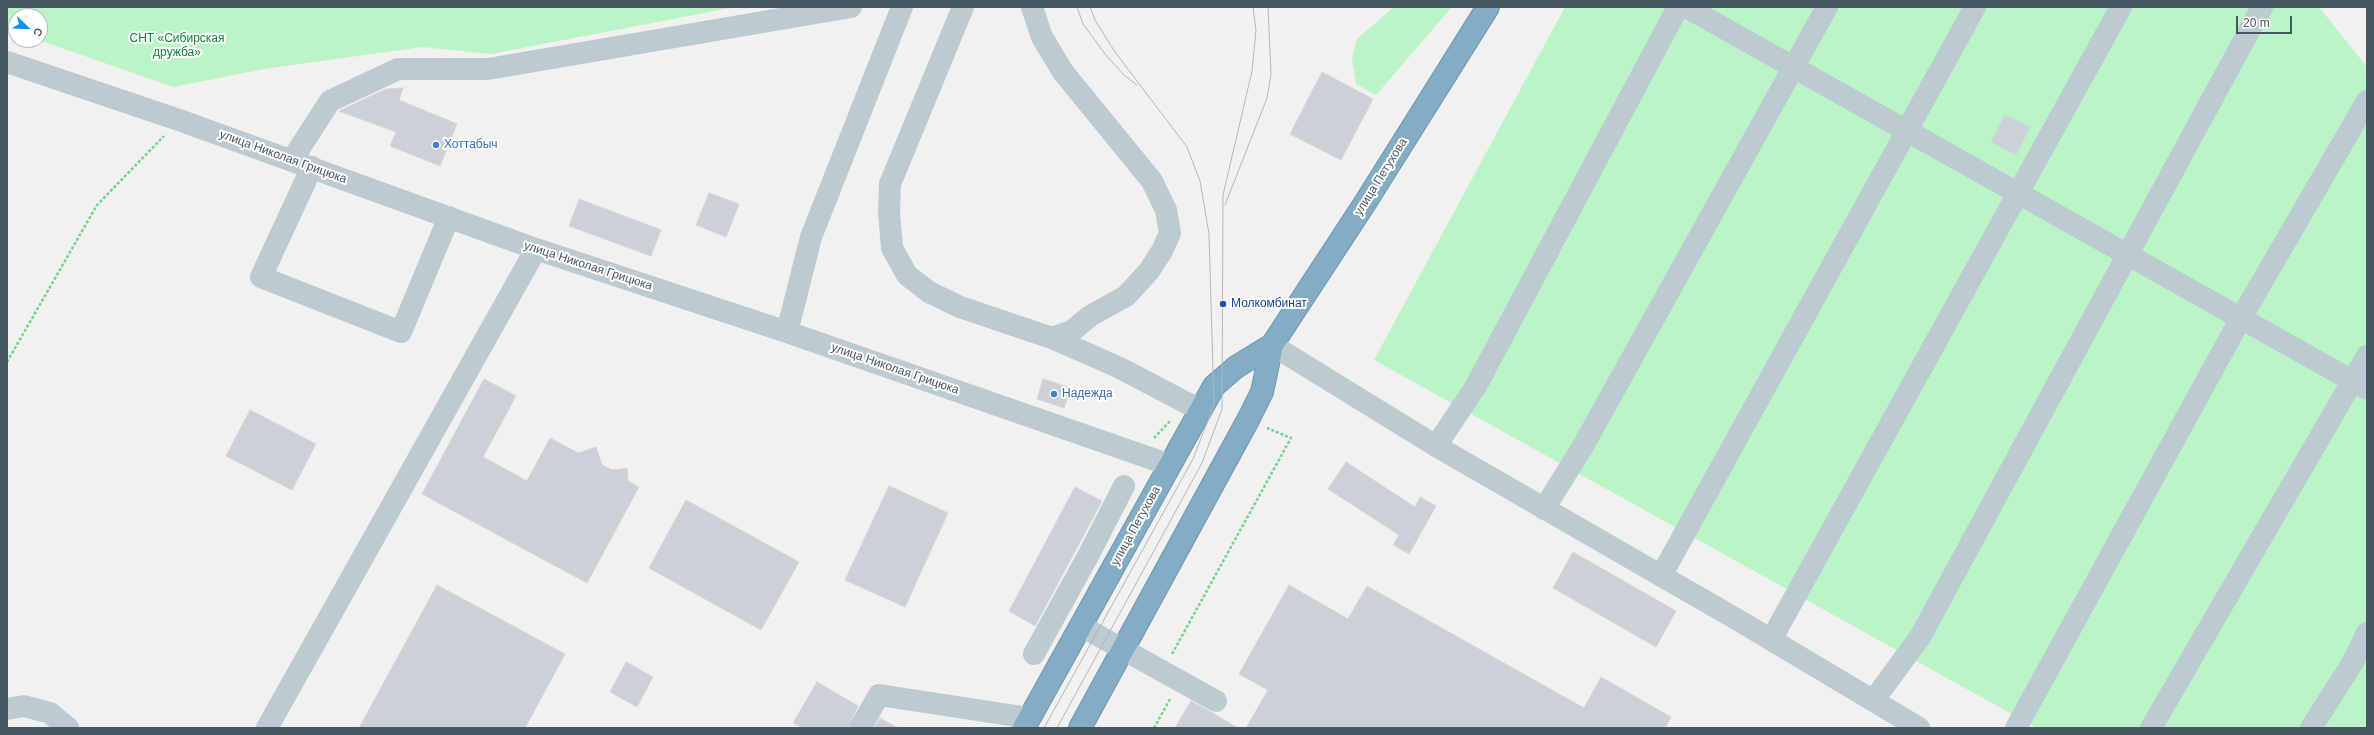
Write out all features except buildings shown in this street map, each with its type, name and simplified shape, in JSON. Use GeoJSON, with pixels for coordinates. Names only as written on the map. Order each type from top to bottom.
{"type":"FeatureCollection","features":[{"type":"Feature","properties":{"kind":"highway","name":"улица Петухова"},"geometry":{"type":"LineString","coordinates":[[1080,728],[1248,420],[1262,392],[1272,345],[1365,203],[1483,10]]}},
{"type":"Feature","properties":{"kind":"highway","name":"улица Петухова"},"geometry":{"type":"LineString","coordinates":[[1027,723],[1214,386],[1236,367],[1272,345]]}},
{"type":"Feature","properties":{"kind":"street"},"geometry":{"type":"LineString","coordinates":[[449,217],[401,332],[261,277],[302,164],[330,101],[398,69],[488,69],[851,7]]}},
{"type":"Feature","properties":{"kind":"street"},"geometry":{"type":"LineString","coordinates":[[787,332],[812,237],[902,7]]}},
{"type":"Feature","properties":{"kind":"street"},"geometry":{"type":"LineString","coordinates":[[963,7],[890,184],[888,212],[892,248],[907,275],[929,292],[960,307],[1052,338],[1120,368],[1200,410]]}},
{"type":"Feature","properties":{"kind":"street"},"geometry":{"type":"LineString","coordinates":[[1032,7],[1042,37],[1063,72],[1152,181],[1166,210],[1170,233],[1162,251],[1149,271],[1126,296],[1090,316],[1072,331],[1052,338]]}},
{"type":"Feature","properties":{"kind":"street"},"geometry":{"type":"LineString","coordinates":[[1436,446],[1476,386],[1678,7]]}},
{"type":"Feature","properties":{"kind":"street"},"geometry":{"type":"LineString","coordinates":[[1686,7],[2360,385]]}},
{"type":"Feature","properties":{"kind":"street"},"geometry":{"type":"LineString","coordinates":[[1544,509],[1583,446],[1827,7]]}},
{"type":"Feature","properties":{"kind":"street"},"geometry":{"type":"LineString","coordinates":[[1661,576],[1975,7]]}},
{"type":"Feature","properties":{"kind":"street"},"geometry":{"type":"LineString","coordinates":[[1771,640],[2120,7]]}},
{"type":"Feature","properties":{"kind":"street"},"geometry":{"type":"LineString","coordinates":[[1874,701],[1920,637],[2129,255],[2262,7]]}},
{"type":"Feature","properties":{"kind":"street","name":"улица Николая Грицюка"},"geometry":{"type":"LineString","coordinates":[[7,62],[179,120],[536,249],[787,332],[1170,465]]}},
{"type":"Feature","properties":{"kind":"street"},"geometry":{"type":"LineString","coordinates":[[2016,728],[2241,318],[2367,101]]}},
{"type":"Feature","properties":{"kind":"street"},"geometry":{"type":"LineString","coordinates":[[267,728],[536,249]]}},
{"type":"Feature","properties":{"kind":"street"},"geometry":{"type":"LineString","coordinates":[[1272,345],[1436,446],[1771,640],[1919,728]]}},
{"type":"Feature","properties":{"kind":"street"},"geometry":{"type":"LineString","coordinates":[[2151,728],[2360,385],[2367,356]]}},
{"type":"Feature","properties":{"kind":"street"},"geometry":{"type":"LineString","coordinates":[[1034,654],[1088,556],[1124,486]]}},
{"type":"Feature","properties":{"kind":"street"},"geometry":{"type":"LineString","coordinates":[[1088,556],[1112,569]]}},
{"type":"Feature","properties":{"kind":"street"},"geometry":{"type":"LineString","coordinates":[[1081,626],[1216,701]]}},
{"type":"Feature","properties":{"kind":"street"},"geometry":{"type":"LineString","coordinates":[[2311,728],[2353,662],[2367,633]]}},
{"type":"Feature","properties":{"kind":"street"},"geometry":{"type":"LineString","coordinates":[[860,728],[879,695],[1027,723]]}},
{"type":"Feature","properties":{"kind":"street"},"geometry":{"type":"LineString","coordinates":[[7,709],[24,706],[50,713],[68,728]]}},
{"type":"Feature","properties":{"kind":"path"},"geometry":{"type":"LineString","coordinates":[[7,362],[97,205],[179,120]]}},
{"type":"Feature","properties":{"kind":"green space","name":"СНТ «Сибирская дружба»"},"geometry":{"type":"Polygon","coordinates":[[[7,7],[735,7],[491,54],[422,47],[264,69],[173,87],[48,43],[48,8],[8,8],[7,29],[7,7]]]}},
{"type":"Feature","properties":{"kind":"green space"},"geometry":{"type":"Polygon","coordinates":[[[1394,7],[1452,7],[1376,95],[1356,84],[1352,59],[1357,39],[1394,7]]]}},
{"type":"Feature","properties":{"kind":"green space"},"geometry":{"type":"Polygon","coordinates":[[[1565,7],[2319,7],[2367,67],[2367,728],[2037,728],[1374,360],[1565,7]]]}},
{"type":"Feature","properties":{"kind":"tram line"},"geometry":{"type":"LineString","coordinates":[[1077,7],[1083,24],[1105,54],[1124,75],[1137,85]]}},
{"type":"Feature","properties":{"kind":"tram line"},"geometry":{"type":"LineString","coordinates":[[1044,728],[1193,459],[1214,405],[1209,234],[1200,181],[1187,147],[1115,52],[1095,20],[1090,7]]}},
{"type":"Feature","properties":{"kind":"tram line"},"geometry":{"type":"LineString","coordinates":[[1057,728],[1202,463],[1222,409],[1223,195],[1252,71],[1256,30],[1253,7]]}},
{"type":"Feature","properties":{"kind":"tram line"},"geometry":{"type":"LineString","coordinates":[[1225,205],[1267,98],[1271,74],[1268,7]]}},
{"type":"Feature","properties":{"kind":"place","name":"Хоттабыч"},"geometry":{"type":"Point","coordinates":[436,145]}},
{"type":"Feature","properties":{"kind":"place","name":"Молкомбинат"},"geometry":{"type":"Point","coordinates":[1223,304]}},
{"type":"Feature","properties":{"kind":"place","name":"Надежда"},"geometry":{"type":"Point","coordinates":[1054,394]}}]}
